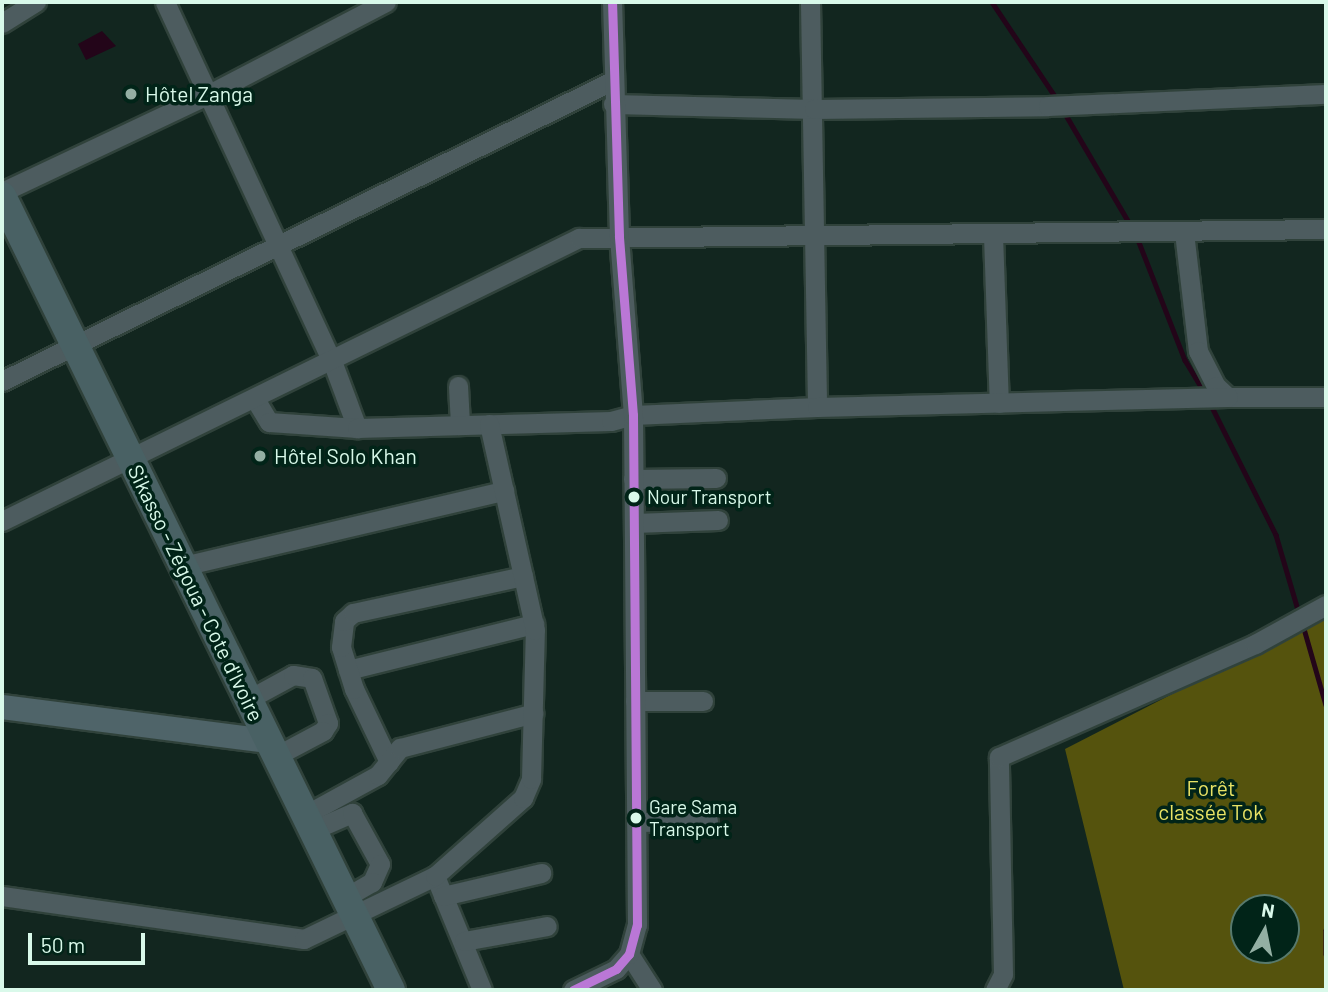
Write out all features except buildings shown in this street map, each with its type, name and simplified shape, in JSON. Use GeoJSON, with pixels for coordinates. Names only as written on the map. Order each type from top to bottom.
{"type":"FeatureCollection","features":[{"type":"Feature","properties":{"kind":"highway","name":"Sikasso - Zégoua - Cote d'Ivoire"},"geometry":{"type":"LineString","coordinates":[[2,194],[391,990]]}},
{"type":"Feature","properties":{"kind":"main road"},"geometry":{"type":"LineString","coordinates":[[2,707],[273,749]]}},
{"type":"Feature","properties":{"kind":"street"},"geometry":{"type":"LineString","coordinates":[[2,23],[36,2]]}},
{"type":"Feature","properties":{"kind":"street"},"geometry":{"type":"LineString","coordinates":[[165,2],[211,93],[332,361],[357,428]]}},
{"type":"Feature","properties":{"kind":"street"},"geometry":{"type":"LineString","coordinates":[[2,194],[211,93],[386,2]]}},
{"type":"Feature","properties":{"kind":"street"},"geometry":{"type":"LineString","coordinates":[[573,990],[616,969],[629,954],[637,925],[633,415],[613,104],[612,2]]}},
{"type":"Feature","properties":{"kind":"street"},"geometry":{"type":"LineString","coordinates":[[810,2],[814,109],[817,407]]}},
{"type":"Feature","properties":{"kind":"street"},"geometry":{"type":"LineString","coordinates":[[2,381],[612,81]]}},
{"type":"Feature","properties":{"kind":"street"},"geometry":{"type":"LineString","coordinates":[[613,104],[814,109],[1048,106],[1326,94]]}},
{"type":"Feature","properties":{"kind":"street"},"geometry":{"type":"LineString","coordinates":[[2,522],[579,238],[1150,234],[1326,229]]}},
{"type":"Feature","properties":{"kind":"street"},"geometry":{"type":"LineString","coordinates":[[1184,232],[1198,351],[1216,386],[1228,397]]}},
{"type":"Feature","properties":{"kind":"street"},"geometry":{"type":"LineString","coordinates":[[993,235],[999,403]]}},
{"type":"Feature","properties":{"kind":"street"},"geometry":{"type":"LineString","coordinates":[[458,386],[460,425]]}},
{"type":"Feature","properties":{"kind":"street"},"geometry":{"type":"LineString","coordinates":[[254,399],[269,422],[357,428],[611,421],[633,415],[817,407],[1326,397]]}},
{"type":"Feature","properties":{"kind":"street"},"geometry":{"type":"LineString","coordinates":[[350,907],[435,876],[523,798],[531,779],[534,624],[489,424]]}},
{"type":"Feature","properties":{"kind":"street"},"geometry":{"type":"LineString","coordinates":[[633,479],[716,478]]}},
{"type":"Feature","properties":{"kind":"street"},"geometry":{"type":"LineString","coordinates":[[183,566],[504,491]]}},
{"type":"Feature","properties":{"kind":"street"},"geometry":{"type":"LineString","coordinates":[[634,523],[718,520]]}},
{"type":"Feature","properties":{"kind":"street"},"geometry":{"type":"LineString","coordinates":[[389,762],[348,670],[340,634],[353,613],[523,576]]}},
{"type":"Feature","properties":{"kind":"street"},"geometry":{"type":"LineString","coordinates":[[995,990],[1003,974],[999,757],[1255,644],[1326,606]]}},
{"type":"Feature","properties":{"kind":"street"},"geometry":{"type":"LineString","coordinates":[[348,670],[534,624]]}},
{"type":"Feature","properties":{"kind":"street"},"geometry":{"type":"LineString","coordinates":[[249,699],[293,675],[312,678],[328,723],[323,731],[273,749]]}},
{"type":"Feature","properties":{"kind":"street"},"geometry":{"type":"LineString","coordinates":[[635,701],[703,701]]}},
{"type":"Feature","properties":{"kind":"street"},"geometry":{"type":"LineString","coordinates":[[309,823],[378,775],[400,748],[534,713]]}},
{"type":"Feature","properties":{"kind":"street"},"geometry":{"type":"LineString","coordinates":[[2,896],[304,939],[350,907],[372,882],[380,864],[352,813],[309,823]]}},
{"type":"Feature","properties":{"kind":"street"},"geometry":{"type":"LineString","coordinates":[[636,822],[708,821]]}},
{"type":"Feature","properties":{"kind":"street"},"geometry":{"type":"LineString","coordinates":[[443,896],[541,873]]}},
{"type":"Feature","properties":{"kind":"street"},"geometry":{"type":"LineString","coordinates":[[435,876],[482,990]]}},
{"type":"Feature","properties":{"kind":"street"},"geometry":{"type":"LineString","coordinates":[[464,941],[547,926]]}},
{"type":"Feature","properties":{"kind":"street"},"geometry":{"type":"LineString","coordinates":[[629,954],[652,990]]}},
{"type":"Feature","properties":{"kind":"green space","name":"Forêt classée Tok"},"geometry":{"type":"Polygon","coordinates":[[[1326,615],[1326,990],[1124,990],[1065,749],[1326,615]]]}},
{"type":"Feature","properties":{"kind":"shaded area"},"geometry":{"type":"Polygon","coordinates":[[[102,31],[116,46],[86,60],[78,44],[102,31]]]}},
{"type":"Feature","properties":{"kind":"waterway"},"geometry":{"type":"LineString","coordinates":[[992,2],[1057,99]]}},
{"type":"Feature","properties":{"kind":"waterway"},"geometry":{"type":"LineString","coordinates":[[1063,110],[1131,226]]}},
{"type":"Feature","properties":{"kind":"waterway"},"geometry":{"type":"LineString","coordinates":[[1137,237],[1185,360],[1204,392]]}},
{"type":"Feature","properties":{"kind":"waterway"},"geometry":{"type":"LineString","coordinates":[[1210,403],[1276,535],[1299,613]]}},
{"type":"Feature","properties":{"kind":"waterway"},"geometry":{"type":"LineString","coordinates":[[1303,625],[1326,705]]}},
{"type":"Feature","properties":{"kind":"waterway"},"geometry":{"type":"LineString","coordinates":[[1326,930],[1326,954]]}},
{"type":"Feature","properties":{"kind":"transit line"},"geometry":{"type":"LineString","coordinates":[[573,990],[616,969],[629,954],[637,925],[633,415],[619,236],[612,2]]}},
{"type":"Feature","properties":{"kind":"place","name":"Hôtel Zanga"},"geometry":{"type":"Point","coordinates":[131,94]}},
{"type":"Feature","properties":{"kind":"place","name":"Hôtel Solo Khan"},"geometry":{"type":"Point","coordinates":[260,456]}},
{"type":"Feature","properties":{"kind":"place","name":"Nour Transport"},"geometry":{"type":"Point","coordinates":[634,497]}},
{"type":"Feature","properties":{"kind":"place","name":"Gare Sama Transport"},"geometry":{"type":"Point","coordinates":[636,818]}}]}
